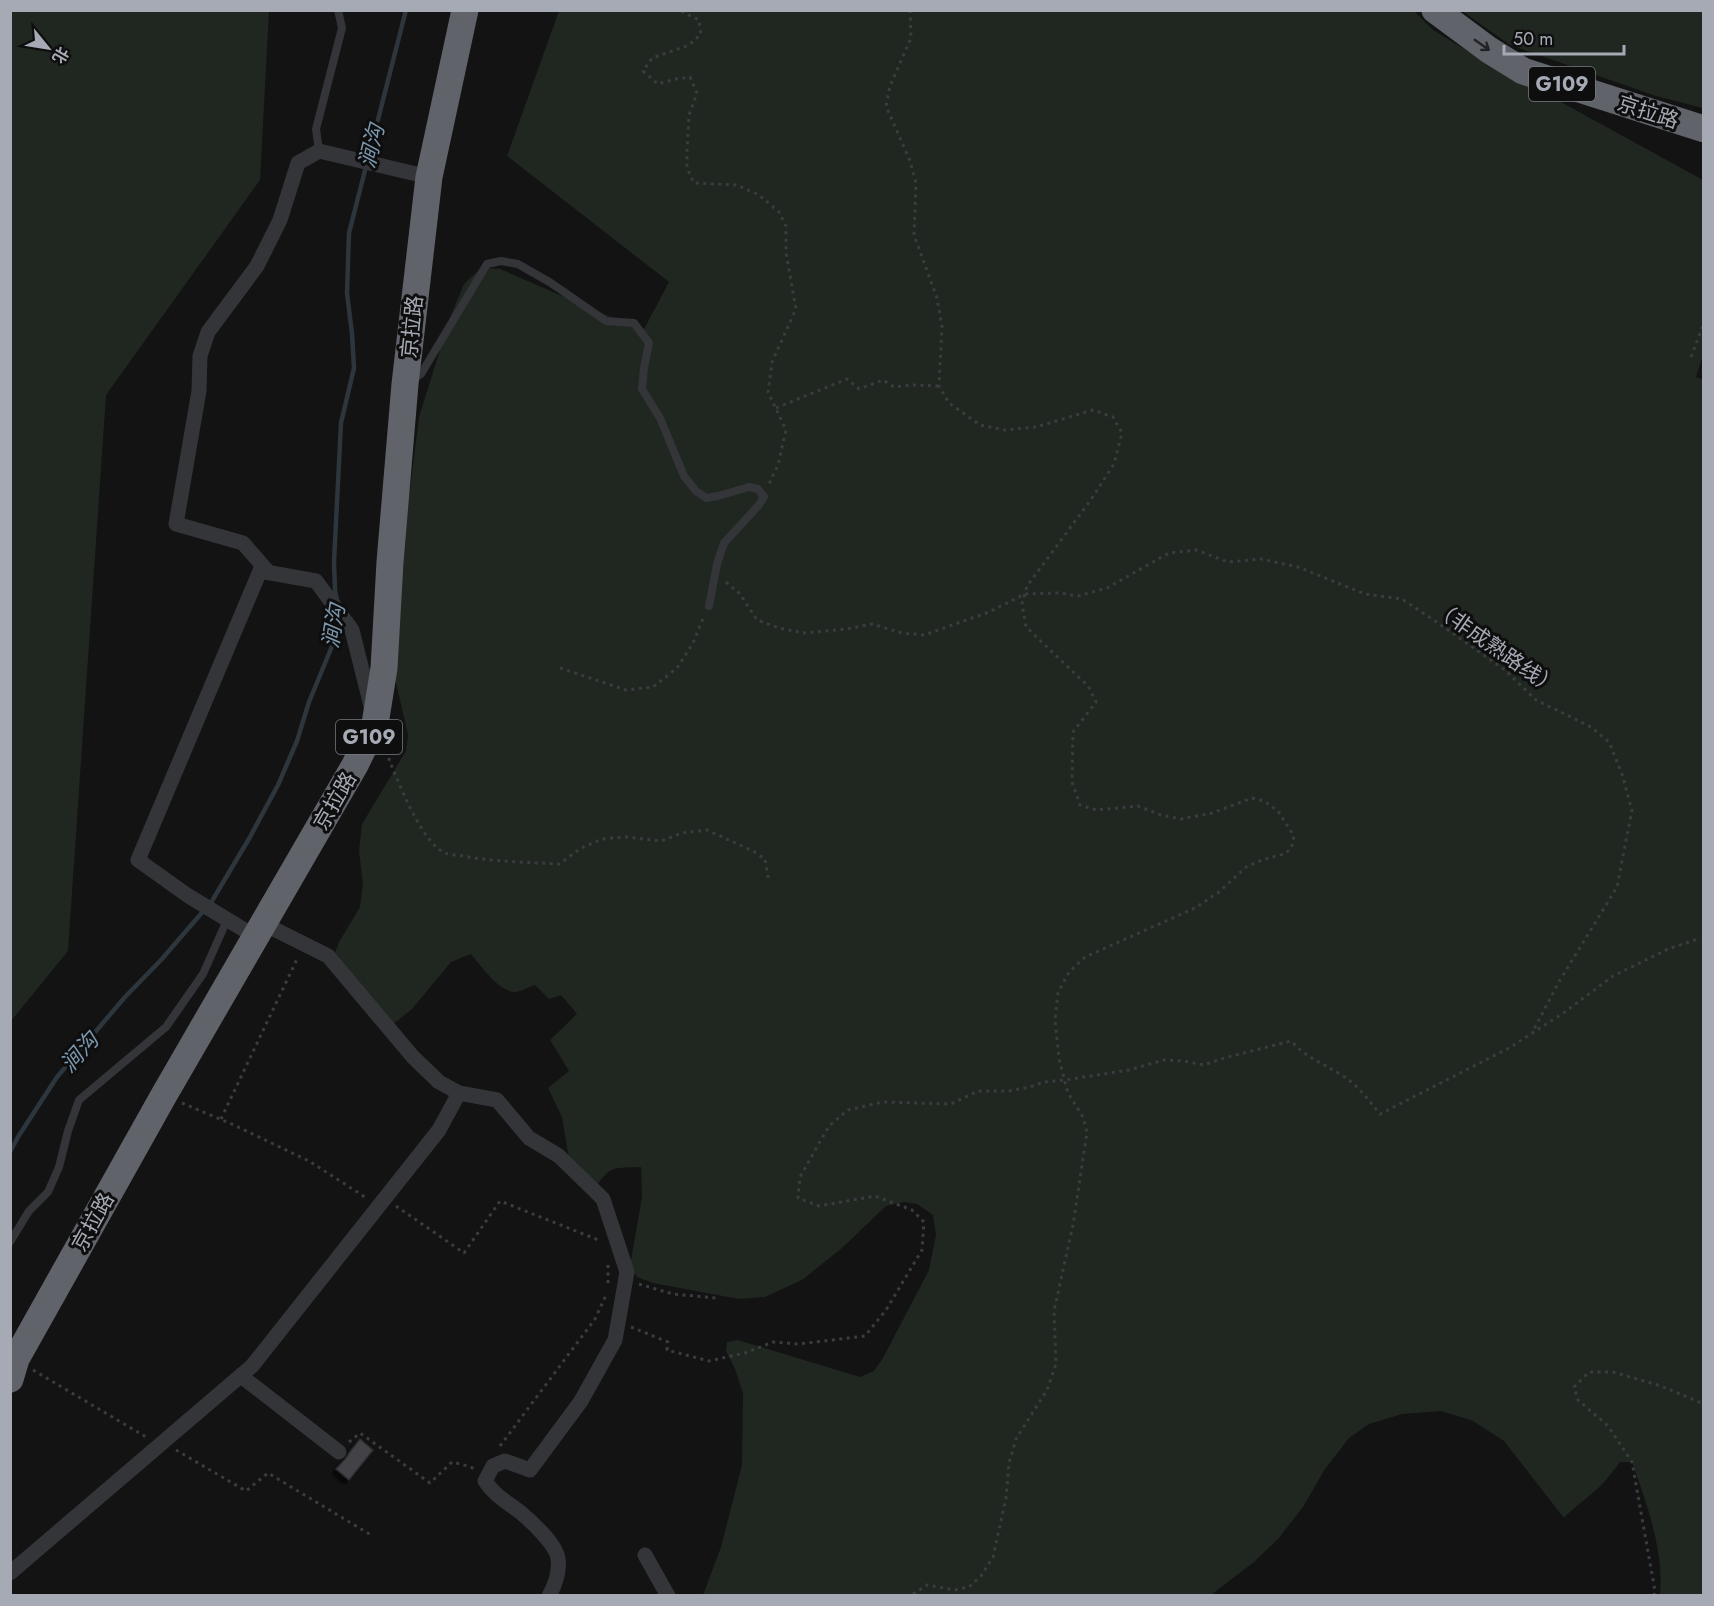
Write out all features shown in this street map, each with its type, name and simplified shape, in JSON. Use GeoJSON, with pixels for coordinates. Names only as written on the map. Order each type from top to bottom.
{"type":"FeatureCollection","features":[{"type":"Feature","properties":{"kind":"highway","name":"京拉路"},"geometry":{"type":"LineString","coordinates":[[13,1369],[164,1095],[355,765],[375,724],[384,668],[390,562],[405,384],[429,177],[465,10]]}},
{"type":"Feature","properties":{"kind":"highway","name":"京拉路"},"geometry":{"type":"LineString","coordinates":[[1435,10],[1489,50],[1523,70],[1704,129]]}},
{"type":"Feature","properties":{"kind":"street"},"geometry":{"type":"LineString","coordinates":[[269,573],[243,543],[176,524],[199,391],[200,356],[208,332],[257,266],[280,220],[298,163],[319,151],[429,177]]}},
{"type":"Feature","properties":{"kind":"street"},"geometry":{"type":"LineString","coordinates":[[375,724],[352,630],[316,581],[260,571],[138,860],[227,920],[303,945],[328,956],[413,1057],[439,1083],[459,1094],[497,1100],[530,1138],[559,1156],[603,1199],[627,1272],[615,1340],[581,1401],[530,1470],[505,1461],[490,1471],[485,1481],[491,1491],[522,1513],[543,1533],[558,1558],[556,1583],[549,1596]]}},
{"type":"Feature","properties":{"kind":"street"},"geometry":{"type":"LineString","coordinates":[[10,1573],[252,1366],[439,1130],[459,1094]]}},
{"type":"Feature","properties":{"kind":"street"},"geometry":{"type":"LineString","coordinates":[[241,1376],[339,1452]]}},
{"type":"Feature","properties":{"kind":"street"},"geometry":{"type":"LineString","coordinates":[[645,1555],[668,1596]]}},
{"type":"Feature","properties":{"kind":"lane"},"geometry":{"type":"LineString","coordinates":[[319,151],[316,129],[342,28],[338,10]]}},
{"type":"Feature","properties":{"kind":"lane"},"geometry":{"type":"LineString","coordinates":[[405,384],[421,374],[487,264],[501,261],[518,264],[606,321],[634,323],[649,343],[642,389],[660,418],[684,476],[696,491],[706,498],[749,487],[758,489],[764,497],[724,543],[715,572],[709,606]]}},
{"type":"Feature","properties":{"kind":"lane"},"geometry":{"type":"LineString","coordinates":[[10,1242],[29,1211],[48,1192],[59,1167],[79,1100],[166,1027],[203,974],[227,920]]}},
{"type":"Feature","properties":{"kind":"path"},"geometry":{"type":"LineString","coordinates":[[674,10],[699,20],[701,34],[689,45],[652,58],[643,71],[658,84],[690,77],[697,93],[689,115],[687,168],[694,183],[737,185],[759,195],[779,212],[786,226],[786,254],[796,309],[772,362],[768,392],[786,430],[778,465],[764,497]]}},
{"type":"Feature","properties":{"kind":"path"},"geometry":{"type":"LineString","coordinates":[[910,10],[911,38],[890,86],[886,106],[910,161],[916,183],[914,235],[937,298],[942,327],[939,386],[949,403],[980,425],[1005,430],[1036,427],[1093,410],[1113,417],[1122,433],[1114,464],[1090,501],[1027,586],[1022,604],[1026,627],[1088,686],[1096,702],[1073,732],[1072,782],[1080,805],[1096,810],[1138,806],[1161,815],[1181,819],[1212,813],[1252,798],[1264,801],[1278,812],[1294,836],[1291,849],[1284,854],[1246,867],[1219,892],[1195,908],[1085,957],[1069,972],[1058,993],[1055,1020],[1059,1059],[1068,1093],[1083,1117],[1088,1132],[1073,1225],[1053,1311],[1056,1364],[1047,1390],[1016,1439],[1009,1463],[1006,1498],[993,1557],[981,1576],[969,1587],[955,1590],[927,1585],[910,1596]]}},
{"type":"Feature","properties":{"kind":"path"},"geometry":{"type":"LineString","coordinates":[[1691,357],[1704,323]]}},
{"type":"Feature","properties":{"kind":"path"},"geometry":{"type":"LineString","coordinates":[[776,408],[847,379],[859,389],[883,380],[894,387],[939,386]]}},
{"type":"Feature","properties":{"kind":"path","name":"（非成熟路线）"},"geometry":{"type":"LineString","coordinates":[[1025,594],[1059,593],[1078,596],[1107,588],[1169,553],[1196,550],[1228,562],[1262,559],[1298,567],[1365,594],[1402,599],[1505,670],[1536,700],[1591,727],[1609,742],[1622,774],[1632,810],[1617,887],[1560,980],[1532,1033]]}},
{"type":"Feature","properties":{"kind":"path"},"geometry":{"type":"LineString","coordinates":[[715,572],[740,594],[757,620],[778,628],[804,633],[872,624],[902,633],[924,635],[989,612],[1025,594]]}},
{"type":"Feature","properties":{"kind":"path"},"geometry":{"type":"LineString","coordinates":[[560,668],[626,690],[653,687],[676,668],[693,643],[709,606]]}},
{"type":"Feature","properties":{"kind":"path"},"geometry":{"type":"LineString","coordinates":[[375,724],[393,771],[417,819],[427,837],[444,853],[476,859],[559,864],[581,848],[602,839],[626,837],[661,841],[682,833],[707,830],[765,859],[769,882]]}},
{"type":"Feature","properties":{"kind":"path"},"geometry":{"type":"LineString","coordinates":[[618,1322],[668,1342],[667,1350],[709,1361],[745,1353],[773,1342],[800,1344],[865,1336],[886,1310],[922,1250],[924,1222],[912,1210],[875,1196],[819,1206],[798,1198],[800,1178],[829,1126],[848,1110],[883,1102],[951,1104],[978,1092],[1009,1091],[1044,1082],[1129,1070],[1164,1060],[1203,1065],[1291,1041],[1303,1054],[1344,1077],[1380,1114],[1509,1048],[1562,1014],[1613,976],[1668,949],[1698,939]]}},
{"type":"Feature","properties":{"kind":"path"},"geometry":{"type":"LineString","coordinates":[[221,1119],[303,945]]}},
{"type":"Feature","properties":{"kind":"path"},"geometry":{"type":"LineString","coordinates":[[164,1095],[309,1161],[382,1202],[464,1253],[500,1201],[608,1244]]}},
{"type":"Feature","properties":{"kind":"path"},"geometry":{"type":"LineString","coordinates":[[339,1452],[360,1433],[430,1483],[452,1462],[490,1471],[491,1457],[595,1319],[608,1291],[608,1256]]}},
{"type":"Feature","properties":{"kind":"path"},"geometry":{"type":"LineString","coordinates":[[626,1280],[673,1294],[716,1298]]}},
{"type":"Feature","properties":{"kind":"path"},"geometry":{"type":"LineString","coordinates":[[13,1369],[150,1440],[163,1443],[246,1491],[268,1473],[371,1535]]}},
{"type":"Feature","properties":{"kind":"path"},"geometry":{"type":"LineString","coordinates":[[1654,1596],[1632,1462],[1608,1426],[1578,1400],[1574,1386],[1589,1372],[1612,1372],[1661,1386],[1704,1404]]}},
{"type":"Feature","properties":{"kind":"shaded area"},"geometry":{"type":"Polygon","coordinates":[[[11,10],[269,11],[260,180],[106,395],[68,951],[11,1021],[11,10]]]}},
{"type":"Feature","properties":{"kind":"shaded area"},"geometry":{"type":"Polygon","coordinates":[[[559,11],[1414,11],[1433,30],[1466,50],[1703,180],[1704,351],[1696,377],[1704,380],[1703,1595],[1660,1595],[1661,1578],[1657,1544],[1649,1511],[1632,1462],[1620,1462],[1598,1488],[1564,1518],[1504,1441],[1473,1421],[1441,1411],[1402,1414],[1369,1424],[1349,1438],[1325,1469],[1303,1507],[1278,1539],[1254,1562],[1211,1595],[703,1595],[721,1547],[742,1465],[743,1393],[726,1351],[727,1342],[738,1340],[860,1377],[874,1371],[929,1270],[936,1235],[933,1215],[917,1204],[904,1202],[886,1206],[842,1248],[802,1280],[765,1297],[739,1299],[653,1283],[637,1277],[630,1266],[642,1197],[641,1167],[611,1170],[591,1194],[580,1179],[568,1153],[562,1117],[548,1088],[569,1071],[550,1040],[577,1014],[561,995],[549,999],[535,985],[516,992],[510,991],[491,978],[471,954],[451,962],[412,1009],[392,1025],[335,953],[360,907],[363,884],[359,851],[362,824],[406,751],[408,735],[394,674],[392,632],[419,417],[451,315],[464,284],[481,268],[500,269],[643,331],[669,282],[507,156],[559,11]]]}},
{"type":"Feature","properties":{"kind":"shaded area"},"geometry":{"type":"Polygon","coordinates":[[[1462,11],[1703,11],[1703,108],[1656,96],[1510,45],[1462,11]]]}},
{"type":"Feature","properties":{"kind":"building"},"geometry":{"type":"Polygon","coordinates":[[[360,1439],[373,1450],[349,1480],[336,1469],[360,1439]]]}},
{"type":"Feature","properties":{"kind":"waterway","name":"涧沟"},"geometry":{"type":"LineString","coordinates":[[337,600],[334,562],[341,423],[354,368],[347,293],[349,233],[406,10]]}},
{"type":"Feature","properties":{"kind":"waterway","name":"涧沟"},"geometry":{"type":"LineString","coordinates":[[10,1152],[57,1077],[125,997],[161,960],[212,901],[278,785],[335,639],[338,620]]}}]}
